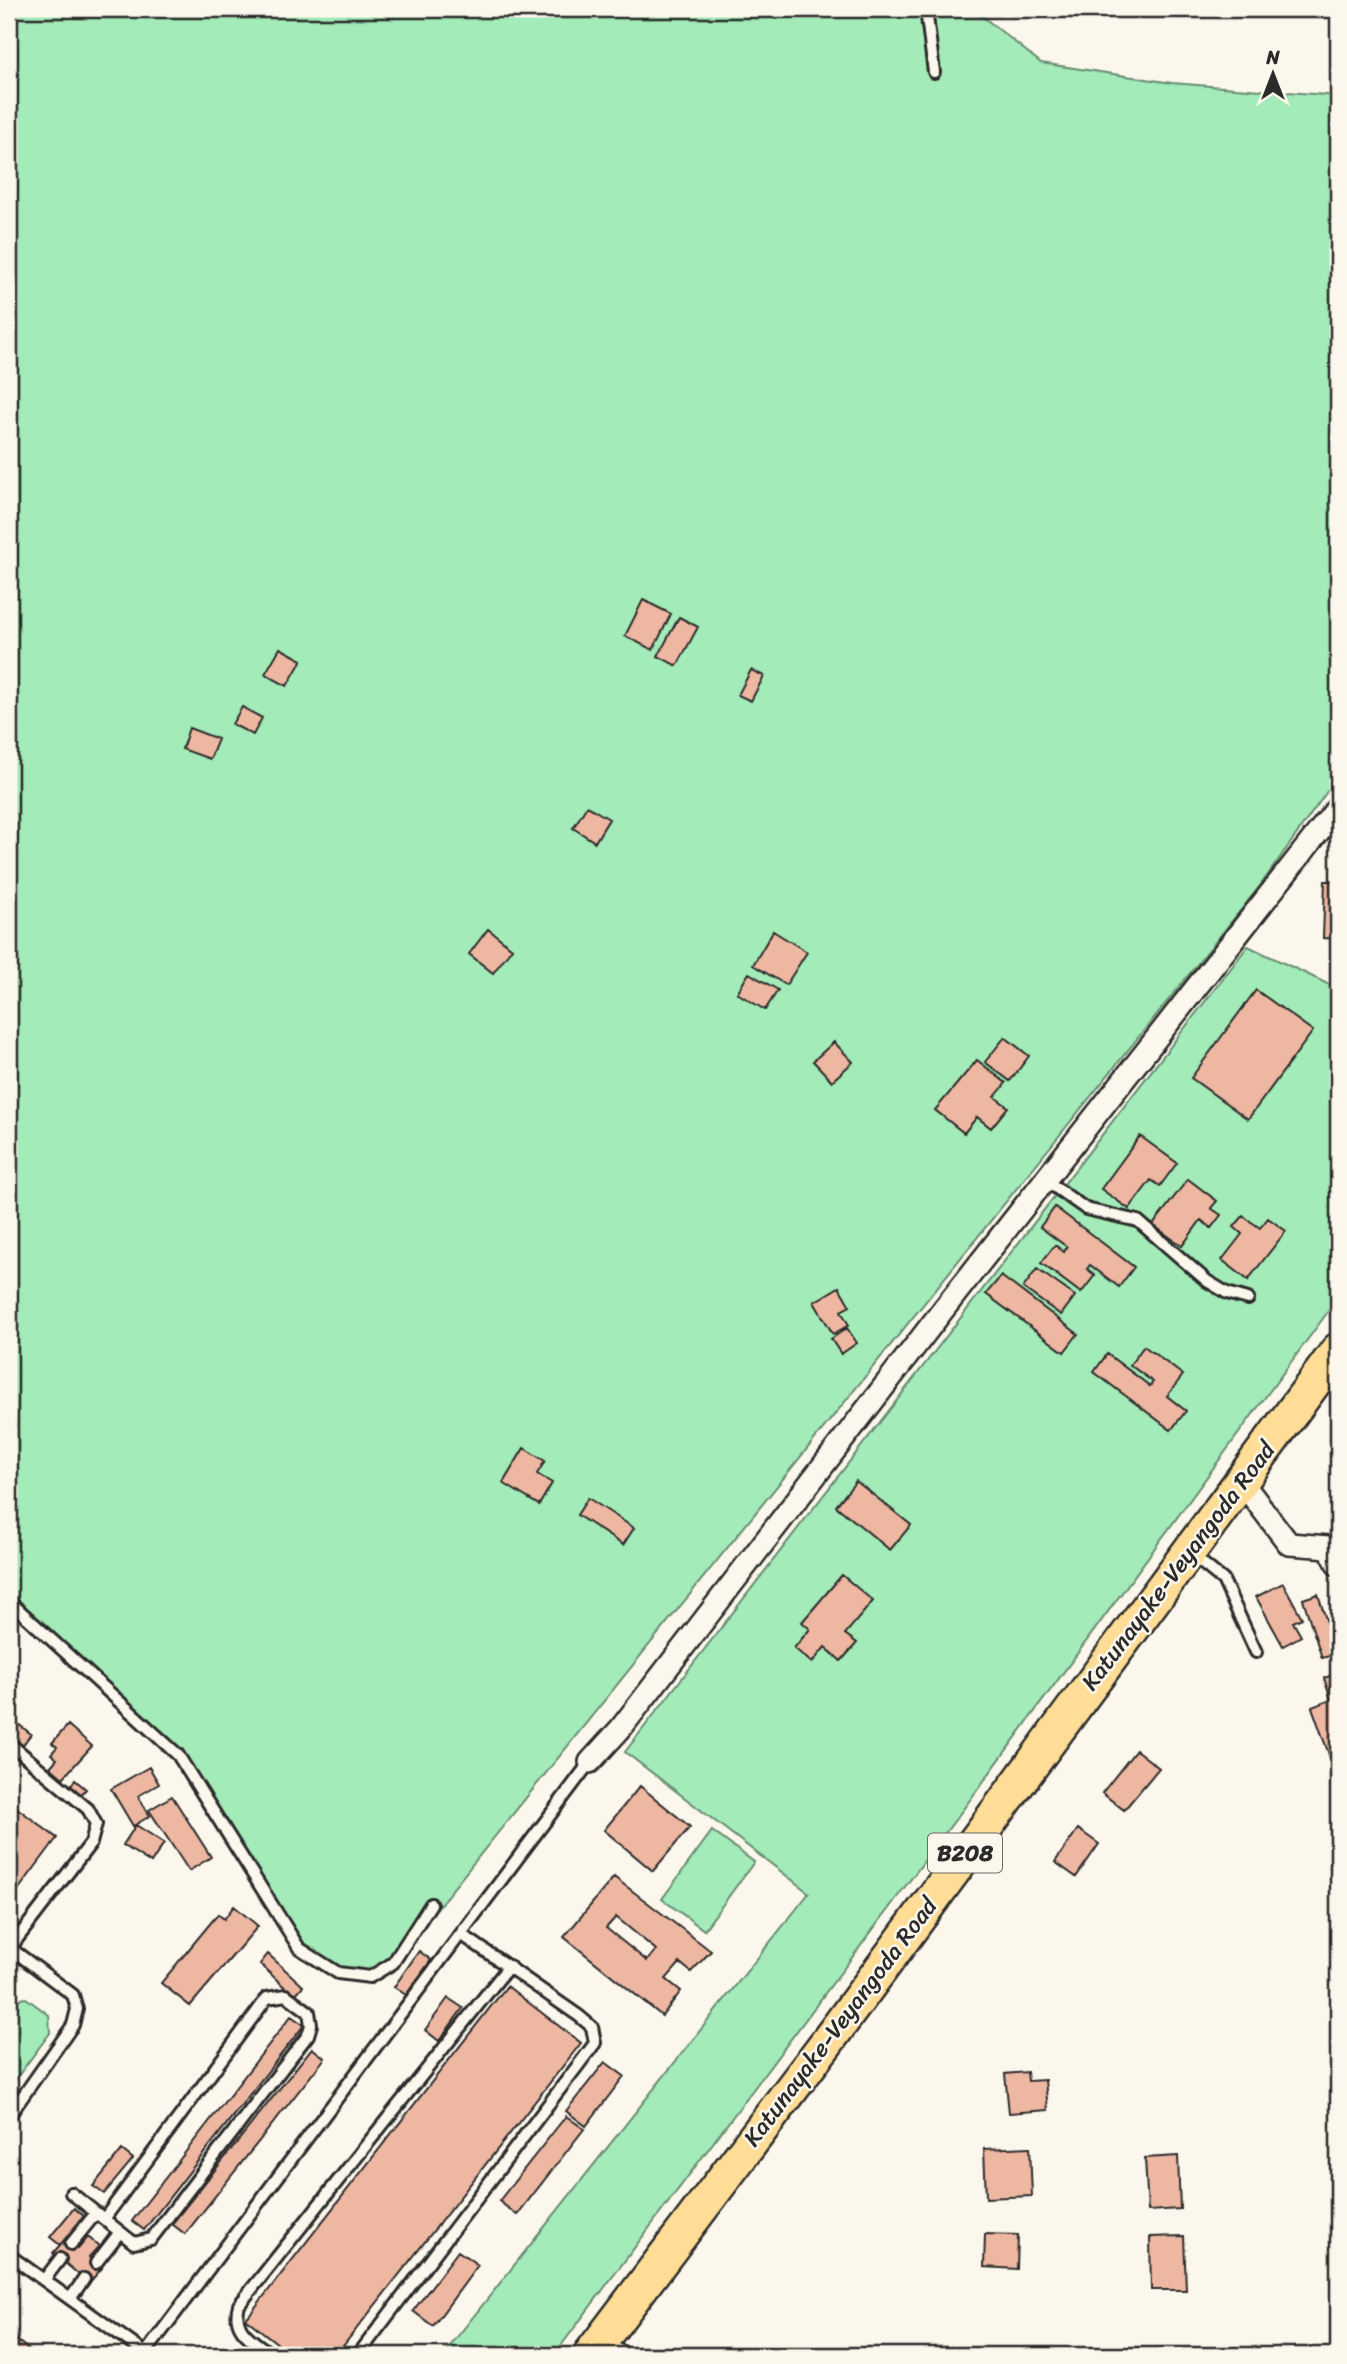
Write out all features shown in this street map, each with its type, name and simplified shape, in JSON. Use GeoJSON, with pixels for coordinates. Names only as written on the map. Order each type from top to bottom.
{"type":"FeatureCollection","features":[{"type":"Feature","properties":{"kind":"main road","name":"Katunayake-Veyangoda Road"},"geometry":{"type":"LineString","coordinates":[[607,2350],[1338,1350]]}},
{"type":"Feature","properties":{"kind":"street"},"geometry":{"type":"LineString","coordinates":[[590,1762],[621,1728],[1338,807]]}},
{"type":"Feature","properties":{"kind":"street"},"geometry":{"type":"LineString","coordinates":[[1241,1481],[1289,1544],[1329,1547],[1338,1565]]}},
{"type":"Feature","properties":{"kind":"lane"},"geometry":{"type":"LineString","coordinates":[[926,9],[934,72]]}},
{"type":"Feature","properties":{"kind":"lane"},"geometry":{"type":"LineString","coordinates":[[1045,1180],[1086,1209],[1138,1222],[1207,1281],[1227,1293],[1248,1299]]}},
{"type":"Feature","properties":{"kind":"lane"},"geometry":{"type":"LineString","coordinates":[[1188,1552],[1223,1580],[1256,1652]]}},
{"type":"Feature","properties":{"kind":"lane"},"geometry":{"type":"LineString","coordinates":[[9,1601],[178,1755],[299,1948],[338,1973],[370,1977],[393,1963],[431,1904]]}},
{"type":"Feature","properties":{"kind":"lane"},"geometry":{"type":"LineString","coordinates":[[9,1743],[88,1809],[96,1824],[91,1843],[10,1949],[73,1995],[77,2009],[73,2025],[9,2116]]}},
{"type":"Feature","properties":{"kind":"lane"},"geometry":{"type":"LineString","coordinates":[[9,2255],[146,2355],[590,1762]]}},
{"type":"Feature","properties":{"kind":"lane"},"geometry":{"type":"LineString","coordinates":[[358,2355],[594,2048],[593,2027],[461,1934]]}},
{"type":"Feature","properties":{"kind":"lane"},"geometry":{"type":"LineString","coordinates":[[272,2355],[241,2330],[237,2320],[239,2305],[509,1966]]}},
{"type":"Feature","properties":{"kind":"lane"},"geometry":{"type":"LineString","coordinates":[[71,2193],[100,2216],[120,2232],[138,2244],[151,2239],[308,2035],[311,2025],[309,2012],[292,1997],[281,1994],[267,1998],[100,2216],[71,2244]]}},
{"type":"Feature","properties":{"kind":"lane"},"geometry":{"type":"LineString","coordinates":[[96,2263],[120,2232]]}},
{"type":"Feature","properties":{"kind":"lane"},"geometry":{"type":"LineString","coordinates":[[44,2280],[60,2259]]}},
{"type":"Feature","properties":{"kind":"lane"},"geometry":{"type":"LineString","coordinates":[[70,2299],[85,2279]]}},
{"type":"Feature","properties":{"kind":"green space"},"geometry":{"type":"Polygon","coordinates":[[[9,9],[973,9],[1041,63],[1172,83],[1338,96],[1338,776],[1257,890],[393,1963],[370,1977],[338,1973],[299,1948],[178,1755],[9,1601],[9,9]]]}},
{"type":"Feature","properties":{"kind":"green space"},"geometry":{"type":"Polygon","coordinates":[[[1248,946],[1338,989],[1338,1298],[964,1808],[554,2355],[443,2355],[809,1893],[625,1752],[1248,946]]]}},
{"type":"Feature","properties":{"kind":"green space"},"geometry":{"type":"Polygon","coordinates":[[[712,1831],[754,1862],[704,1930],[662,1899],[712,1831]]]}},
{"type":"Feature","properties":{"kind":"green space"},"geometry":{"type":"Polygon","coordinates":[[[26,1998],[49,2015],[50,2033],[9,2088],[9,2001],[26,1998]]]}},
{"type":"Feature","properties":{"kind":"building"},"geometry":{"type":"Polygon","coordinates":[[[643,600],[671,614],[653,650],[625,636],[643,600]]]}},
{"type":"Feature","properties":{"kind":"building"},"geometry":{"type":"Polygon","coordinates":[[[679,617],[698,627],[677,666],[658,656],[679,617]]]}},
{"type":"Feature","properties":{"kind":"building"},"geometry":{"type":"Polygon","coordinates":[[[280,648],[302,660],[287,686],[265,674],[280,648]]]}},
{"type":"Feature","properties":{"kind":"building"},"geometry":{"type":"Polygon","coordinates":[[[751,670],[764,676],[751,701],[738,695],[751,670]]]}},
{"type":"Feature","properties":{"kind":"building"},"geometry":{"type":"Polygon","coordinates":[[[242,707],[262,718],[253,735],[232,724],[242,707]]]}},
{"type":"Feature","properties":{"kind":"building"},"geometry":{"type":"Polygon","coordinates":[[[189,728],[218,739],[210,759],[182,749],[189,728]]]}},
{"type":"Feature","properties":{"kind":"building"},"geometry":{"type":"Polygon","coordinates":[[[587,806],[609,819],[595,842],[573,828],[587,806]]]}},
{"type":"Feature","properties":{"kind":"building"},"geometry":{"type":"Polygon","coordinates":[[[1325,881],[1338,881],[1338,939],[1323,938],[1325,881]]]}},
{"type":"Feature","properties":{"kind":"building"},"geometry":{"type":"Polygon","coordinates":[[[488,929],[512,948],[493,973],[469,954],[488,929]]]}},
{"type":"Feature","properties":{"kind":"building"},"geometry":{"type":"Polygon","coordinates":[[[773,931],[807,952],[786,985],[753,965],[773,931]]]}},
{"type":"Feature","properties":{"kind":"building"},"geometry":{"type":"Polygon","coordinates":[[[749,973],[778,990],[765,1010],[737,993],[749,973]]]}},
{"type":"Feature","properties":{"kind":"building"},"geometry":{"type":"Polygon","coordinates":[[[1256,990],[1313,1031],[1248,1119],[1191,1078],[1256,990]]]}},
{"type":"Feature","properties":{"kind":"building"},"geometry":{"type":"Polygon","coordinates":[[[1005,1037],[1029,1056],[1010,1081],[985,1062],[1005,1037]]]}},
{"type":"Feature","properties":{"kind":"building"},"geometry":{"type":"Polygon","coordinates":[[[834,1042],[853,1062],[832,1081],[813,1061],[834,1042]]]}},
{"type":"Feature","properties":{"kind":"building"},"geometry":{"type":"Polygon","coordinates":[[[977,1060],[1006,1083],[995,1097],[1008,1107],[991,1128],[977,1117],[964,1133],[935,1110],[977,1060]]]}},
{"type":"Feature","properties":{"kind":"building"},"geometry":{"type":"Polygon","coordinates":[[[1140,1136],[1177,1163],[1160,1186],[1151,1180],[1129,1209],[1101,1189],[1140,1136]]]}},
{"type":"Feature","properties":{"kind":"building"},"geometry":{"type":"Polygon","coordinates":[[[1188,1179],[1217,1201],[1211,1208],[1221,1215],[1211,1228],[1201,1220],[1182,1246],[1153,1225],[1188,1179]]]}},
{"type":"Feature","properties":{"kind":"building"},"geometry":{"type":"Polygon","coordinates":[[[1055,1207],[1134,1267],[1119,1287],[1090,1265],[1087,1269],[1095,1275],[1081,1293],[1041,1263],[1055,1245],[1064,1252],[1067,1247],[1040,1227],[1055,1207]]]}},
{"type":"Feature","properties":{"kind":"building"},"geometry":{"type":"Polygon","coordinates":[[[1243,1216],[1260,1228],[1268,1218],[1286,1231],[1248,1280],[1222,1260],[1242,1234],[1234,1227],[1243,1216]]]}},
{"type":"Feature","properties":{"kind":"building"},"geometry":{"type":"Polygon","coordinates":[[[1037,1269],[1075,1296],[1061,1315],[1023,1288],[1037,1269]]]}},
{"type":"Feature","properties":{"kind":"building"},"geometry":{"type":"Polygon","coordinates":[[[1001,1276],[1078,1334],[1064,1352],[986,1294],[1001,1276]]]}},
{"type":"Feature","properties":{"kind":"building"},"geometry":{"type":"Polygon","coordinates":[[[839,1287],[850,1306],[841,1311],[849,1325],[833,1334],[814,1302],[839,1287]]]}},
{"type":"Feature","properties":{"kind":"building"},"geometry":{"type":"Polygon","coordinates":[[[847,1328],[857,1343],[841,1354],[831,1339],[847,1328]]]}},
{"type":"Feature","properties":{"kind":"building"},"geometry":{"type":"Polygon","coordinates":[[[1144,1346],[1183,1375],[1167,1396],[1186,1411],[1171,1430],[1094,1372],[1107,1354],[1150,1386],[1153,1382],[1130,1365],[1144,1346]]]}},
{"type":"Feature","properties":{"kind":"building"},"geometry":{"type":"Polygon","coordinates":[[[524,1448],[545,1461],[537,1474],[552,1483],[539,1505],[503,1483],[524,1448]]]}},
{"type":"Feature","properties":{"kind":"building"},"geometry":{"type":"Polygon","coordinates":[[[856,1481],[911,1525],[890,1550],[836,1506],[856,1481]]]}},
{"type":"Feature","properties":{"kind":"building"},"geometry":{"type":"Polygon","coordinates":[[[588,1498],[634,1528],[623,1545],[577,1515],[588,1498]]]}},
{"type":"Feature","properties":{"kind":"building"},"geometry":{"type":"Polygon","coordinates":[[[842,1575],[873,1601],[845,1634],[857,1643],[841,1661],[825,1647],[812,1663],[794,1648],[810,1629],[802,1622],[842,1575]]]}},
{"type":"Feature","properties":{"kind":"building"},"geometry":{"type":"Polygon","coordinates":[[[1283,1583],[1302,1618],[1293,1622],[1301,1636],[1283,1646],[1256,1597],[1283,1583]]]}},
{"type":"Feature","properties":{"kind":"building"},"geometry":{"type":"Polygon","coordinates":[[[1318,1594],[1337,1654],[1322,1658],[1303,1599],[1318,1594]]]}},
{"type":"Feature","properties":{"kind":"building"},"geometry":{"type":"Polygon","coordinates":[[[1338,1673],[1338,1780],[1312,1707],[1331,1700],[1324,1678],[1338,1673]]]}},
{"type":"Feature","properties":{"kind":"building"},"geometry":{"type":"Polygon","coordinates":[[[9,1717],[31,1734],[22,1746],[9,1736],[9,1717]]]}},
{"type":"Feature","properties":{"kind":"building"},"geometry":{"type":"Polygon","coordinates":[[[68,1725],[92,1746],[63,1778],[50,1767],[57,1759],[51,1754],[57,1747],[52,1743],[68,1725]]]}},
{"type":"Feature","properties":{"kind":"building"},"geometry":{"type":"Polygon","coordinates":[[[1136,1750],[1159,1768],[1124,1810],[1102,1793],[1136,1750]]]}},
{"type":"Feature","properties":{"kind":"building"},"geometry":{"type":"Polygon","coordinates":[[[149,1767],[159,1784],[138,1796],[150,1816],[133,1826],[111,1789],[149,1767]]]}},
{"type":"Feature","properties":{"kind":"building"},"geometry":{"type":"Polygon","coordinates":[[[75,1780],[86,1789],[78,1798],[67,1790],[75,1780]]]}},
{"type":"Feature","properties":{"kind":"building"},"geometry":{"type":"Polygon","coordinates":[[[640,1786],[690,1827],[653,1871],[604,1830],[640,1786]]]}},
{"type":"Feature","properties":{"kind":"building"},"geometry":{"type":"Polygon","coordinates":[[[172,1796],[211,1857],[189,1871],[149,1810],[172,1796]]]}},
{"type":"Feature","properties":{"kind":"building"},"geometry":{"type":"Polygon","coordinates":[[[9,1802],[57,1838],[9,1902],[9,1802]]]}},
{"type":"Feature","properties":{"kind":"building"},"geometry":{"type":"Polygon","coordinates":[[[136,1825],[164,1843],[151,1863],[123,1845],[136,1825]]]}},
{"type":"Feature","properties":{"kind":"building"},"geometry":{"type":"Polygon","coordinates":[[[1078,1829],[1099,1844],[1076,1877],[1055,1862],[1078,1829]]]}},
{"type":"Feature","properties":{"kind":"building"},"geometry":{"type":"Polygon","coordinates":[[[614,1877],[711,1951],[691,1972],[680,1963],[666,1979],[681,1991],[662,2016],[564,1937],[614,1877]],[[616,1917],[606,1928],[647,1961],[656,1950],[616,1917]]]}},
{"type":"Feature","properties":{"kind":"building"},"geometry":{"type":"Polygon","coordinates":[[[234,1906],[258,1926],[190,2006],[161,1983],[218,1914],[224,1919],[234,1906]]]}},
{"type":"Feature","properties":{"kind":"building"},"geometry":{"type":"Polygon","coordinates":[[[419,1951],[431,1960],[406,1995],[394,1987],[419,1951]]]}},
{"type":"Feature","properties":{"kind":"building"},"geometry":{"type":"Polygon","coordinates":[[[268,1954],[303,1986],[294,1996],[260,1964],[268,1954]]]}},
{"type":"Feature","properties":{"kind":"building"},"geometry":{"type":"Polygon","coordinates":[[[507,1986],[581,2043],[336,2355],[292,2355],[246,2319],[507,1986]]]}},
{"type":"Feature","properties":{"kind":"building"},"geometry":{"type":"Polygon","coordinates":[[[448,1998],[463,2008],[439,2041],[425,2030],[448,1998]]]}},
{"type":"Feature","properties":{"kind":"building"},"geometry":{"type":"Polygon","coordinates":[[[291,2016],[304,2025],[144,2230],[132,2221],[291,2016]]]}},
{"type":"Feature","properties":{"kind":"building"},"geometry":{"type":"Polygon","coordinates":[[[312,2048],[325,2058],[185,2234],[172,2224],[312,2048]]]}},
{"type":"Feature","properties":{"kind":"building"},"geometry":{"type":"Polygon","coordinates":[[[605,2062],[624,2076],[586,2126],[566,2111],[605,2062]]]}},
{"type":"Feature","properties":{"kind":"building"},"geometry":{"type":"Polygon","coordinates":[[[1027,2072],[1028,2081],[1045,2080],[1048,2110],[1009,2113],[1005,2074],[1027,2072]]]}},
{"type":"Feature","properties":{"kind":"building"},"geometry":{"type":"Polygon","coordinates":[[[566,2116],[584,2129],[517,2215],[499,2201],[566,2116]]]}},
{"type":"Feature","properties":{"kind":"building"},"geometry":{"type":"Polygon","coordinates":[[[1030,2147],[1032,2196],[986,2198],[984,2149],[1030,2147]]]}},
{"type":"Feature","properties":{"kind":"building"},"geometry":{"type":"Polygon","coordinates":[[[122,2150],[133,2159],[104,2194],[93,2186],[122,2150]]]}},
{"type":"Feature","properties":{"kind":"building"},"geometry":{"type":"Polygon","coordinates":[[[1178,2156],[1180,2209],[1148,2211],[1145,2158],[1178,2156]]]}},
{"type":"Feature","properties":{"kind":"building"},"geometry":{"type":"Polygon","coordinates":[[[74,2208],[84,2216],[60,2245],[50,2237],[74,2208]]]}},
{"type":"Feature","properties":{"kind":"building"},"geometry":{"type":"Polygon","coordinates":[[[985,2234],[1018,2235],[1017,2269],[984,2267],[985,2234]]]}},
{"type":"Feature","properties":{"kind":"building"},"geometry":{"type":"Polygon","coordinates":[[[1184,2236],[1186,2290],[1151,2290],[1150,2237],[1184,2236]]]}},
{"type":"Feature","properties":{"kind":"building"},"geometry":{"type":"Polygon","coordinates":[[[88,2237],[99,2246],[89,2257],[102,2268],[89,2283],[53,2253],[65,2239],[78,2249],[88,2237]]]}},
{"type":"Feature","properties":{"kind":"building"},"geometry":{"type":"Polygon","coordinates":[[[458,2251],[478,2265],[433,2326],[413,2311],[458,2251]]]}},
{"type":"Feature","properties":{"kind":"building"},"geometry":{"type":"Polygon","coordinates":[[[9,2334],[33,2353],[9,2355],[9,2334]]]}}]}
